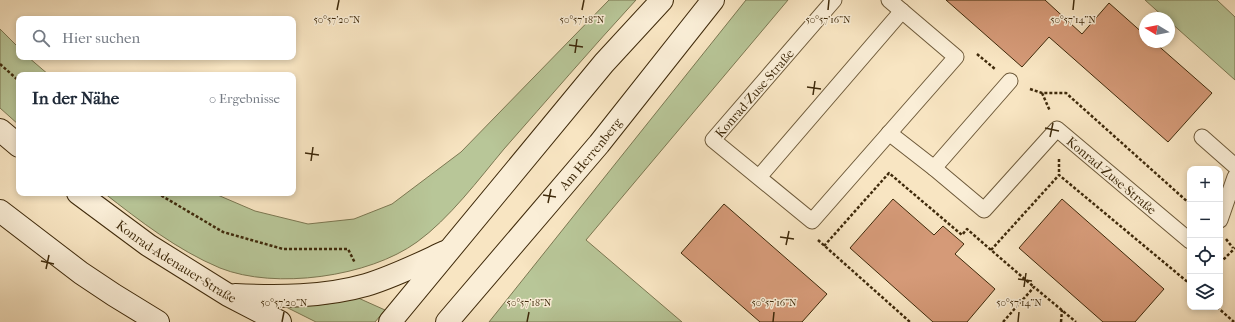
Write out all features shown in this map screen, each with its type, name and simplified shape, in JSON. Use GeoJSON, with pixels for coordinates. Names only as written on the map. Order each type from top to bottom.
{"type":"FeatureCollection","features":[{"type":"Feature","properties":{"kind":"main road"},"geometry":{"type":"LineString","coordinates":[[390,322],[604,63],[662,0]]}},
{"type":"Feature","properties":{"kind":"main road","name":"Am Herrenberg"},"geometry":{"type":"LineString","coordinates":[[447,322],[598,144],[713,0]]}},
{"type":"Feature","properties":{"kind":"main road"},"geometry":{"type":"LineString","coordinates":[[0,130],[16,143]]}},
{"type":"Feature","properties":{"kind":"main road","name":"Konrad-Adenauer-Straße"},"geometry":{"type":"LineString","coordinates":[[82,196],[148,245],[228,295],[280,322]]}},
{"type":"Feature","properties":{"kind":"main road"},"geometry":{"type":"LineString","coordinates":[[0,211],[81,273],[158,322]]}},
{"type":"Feature","properties":{"kind":"main road"},"geometry":{"type":"LineString","coordinates":[[228,295],[298,295],[339,291],[366,285],[406,270],[450,250]]}},
{"type":"Feature","properties":{"kind":"lane","name":"Konrad-Zuse-Straße"},"geometry":{"type":"LineString","coordinates":[[812,221],[713,140],[834,0]]}},
{"type":"Feature","properties":{"kind":"lane"},"geometry":{"type":"LineString","coordinates":[[812,221],[956,57],[889,0]]}},
{"type":"Feature","properties":{"kind":"lane"},"geometry":{"type":"LineString","coordinates":[[759,178],[902,11]]}},
{"type":"Feature","properties":{"kind":"lane"},"geometry":{"type":"LineString","coordinates":[[934,168],[1010,81]]}},
{"type":"Feature","properties":{"kind":"lane","name":"Konrad-Zuse-Straße"},"geometry":{"type":"LineString","coordinates":[[889,133],[984,210],[1057,129],[1187,238]]}},
{"type":"Feature","properties":{"kind":"lane"},"geometry":{"type":"LineString","coordinates":[[1202,137],[1235,166]]}},
{"type":"Feature","properties":{"kind":"lane"},"geometry":{"type":"LineString","coordinates":[[1223,211],[1235,177]]}},
{"type":"Feature","properties":{"kind":"path"},"geometry":{"type":"LineString","coordinates":[[972,49],[1010,81],[1042,94],[1066,93],[1188,202]]}},
{"type":"Feature","properties":{"kind":"path"},"geometry":{"type":"LineString","coordinates":[[0,64],[16,78]]}},
{"type":"Feature","properties":{"kind":"path"},"geometry":{"type":"LineString","coordinates":[[824,246],[888,173],[962,235],[967,229],[1076,322]]}},
{"type":"Feature","properties":{"kind":"path"},"geometry":{"type":"LineString","coordinates":[[991,250],[1059,175],[1187,282]]}},
{"type":"Feature","properties":{"kind":"path"},"geometry":{"type":"LineString","coordinates":[[162,196],[223,232],[283,249],[348,249],[366,285]]}},
{"type":"Feature","properties":{"kind":"path"},"geometry":{"type":"LineString","coordinates":[[812,221],[805,228],[910,322]]}},
{"type":"Feature","properties":{"kind":"path"},"geometry":{"type":"LineString","coordinates":[[1223,260],[1233,248],[1235,248]]}},
{"type":"Feature","properties":{"kind":"path"},"geometry":{"type":"LineString","coordinates":[[1003,322],[1034,287]]}},
{"type":"Feature","properties":{"kind":"path"},"geometry":{"type":"LineString","coordinates":[[1061,322],[1062,310]]}},
{"type":"Feature","properties":{"kind":"path"},"geometry":{"type":"LineString","coordinates":[[1220,310],[1234,322]]}},
{"type":"Feature","properties":{"kind":"green space"},"geometry":{"type":"Polygon","coordinates":[[[609,0],[636,0],[586,55],[441,222],[417,242],[397,254],[374,264],[348,271],[294,279],[242,275],[220,268],[189,253],[145,224],[108,196],[220,196],[255,211],[308,224],[354,219],[392,204],[461,152],[609,0]]]}},
{"type":"Feature","properties":{"kind":"green space"},"geometry":{"type":"Polygon","coordinates":[[[746,0],[788,0],[586,240],[682,322],[489,322],[746,0]]]}},
{"type":"Feature","properties":{"kind":"green space"},"geometry":{"type":"Polygon","coordinates":[[[1145,0],[1217,0],[1235,17],[1235,80],[1175,26],[1175,12],[1158,12],[1145,0]]]}},
{"type":"Feature","properties":{"kind":"green space"},"geometry":{"type":"Polygon","coordinates":[[[0,29],[16,45],[16,60],[32,60],[46,72],[16,72],[16,122],[0,108],[0,29]]]}},
{"type":"Feature","properties":{"kind":"green space"},"geometry":{"type":"Polygon","coordinates":[[[356,297],[385,310],[375,322],[316,322],[282,305],[319,305],[356,297]]]}},
{"type":"Feature","properties":{"kind":"building"},"geometry":{"type":"Polygon","coordinates":[[[946,0],[1045,0],[1082,34],[1109,3],[1139,30],[1139,48],[1161,48],[1212,93],[1168,142],[1049,37],[1022,67],[946,0]]]}},
{"type":"Feature","properties":{"kind":"building"},"geometry":{"type":"Polygon","coordinates":[[[893,199],[934,235],[943,226],[964,244],[955,254],[995,289],[967,322],[933,322],[850,248],[893,199]]]}},
{"type":"Feature","properties":{"kind":"building"},"geometry":{"type":"Polygon","coordinates":[[[1062,199],[1164,289],[1135,322],[1103,322],[1019,248],[1062,199]]]}},
{"type":"Feature","properties":{"kind":"building"},"geometry":{"type":"Polygon","coordinates":[[[724,204],[827,294],[802,322],[760,322],[681,253],[724,204]]]}}]}
